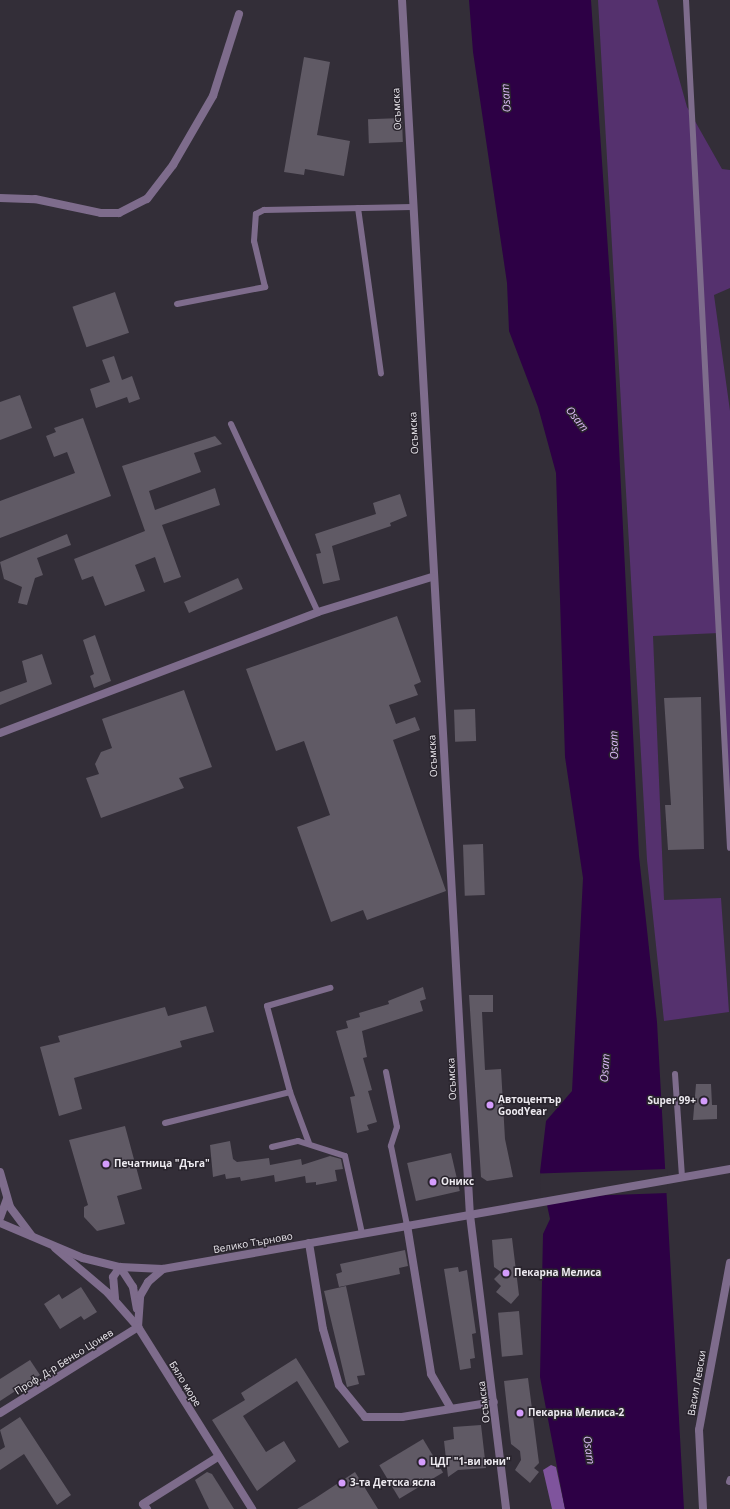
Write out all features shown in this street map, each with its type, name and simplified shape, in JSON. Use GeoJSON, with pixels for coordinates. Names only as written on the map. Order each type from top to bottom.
{"type":"FeatureCollection","features":[{"type":"Feature","properties":{"kind":"street","name":"Осъмска"},"geometry":{"type":"LineString","coordinates":[[402,0],[432,577],[470,1215],[506,1509]]}},
{"type":"Feature","properties":{"kind":"street"},"geometry":{"type":"LineString","coordinates":[[0,198],[35,198],[101,213],[126,210],[147,199],[173,165],[213,96],[239,14]]}},
{"type":"Feature","properties":{"kind":"street"},"geometry":{"type":"LineString","coordinates":[[0,733],[318,612],[432,577]]}},
{"type":"Feature","properties":{"kind":"street"},"geometry":{"type":"LineString","coordinates":[[682,1177],[730,1169]]}},
{"type":"Feature","properties":{"kind":"street"},"geometry":{"type":"LineString","coordinates":[[0,1172],[7,1197],[19,1223],[32,1237]]}},
{"type":"Feature","properties":{"kind":"street","name":"Велико Търново"},"geometry":{"type":"LineString","coordinates":[[0,1223],[51,1245],[120,1267],[163,1269],[682,1177]]}},
{"type":"Feature","properties":{"kind":"street"},"geometry":{"type":"LineString","coordinates":[[0,1218],[7,1207],[7,1197]]}},
{"type":"Feature","properties":{"kind":"street"},"geometry":{"type":"LineString","coordinates":[[406,1225],[431,1374],[451,1408]]}},
{"type":"Feature","properties":{"kind":"street"},"geometry":{"type":"LineString","coordinates":[[309,1243],[323,1329],[339,1385],[365,1417],[402,1417],[494,1402]]}},
{"type":"Feature","properties":{"kind":"street"},"geometry":{"type":"LineString","coordinates":[[51,1245],[81,1267],[117,1303],[138,1327]]}},
{"type":"Feature","properties":{"kind":"street","name":"Васил Левски"},"geometry":{"type":"LineString","coordinates":[[703,1509],[699,1430],[730,1263]]}},
{"type":"Feature","properties":{"kind":"street"},"geometry":{"type":"LineString","coordinates":[[117,1303],[112,1289],[113,1277],[120,1267],[133,1287],[137,1309]]}},
{"type":"Feature","properties":{"kind":"street","name":"Бяло море"},"geometry":{"type":"LineString","coordinates":[[163,1269],[148,1282],[137,1309],[138,1327],[218,1457],[252,1509]]}},
{"type":"Feature","properties":{"kind":"street","name":"Проф. Д-р Беньо Цонев"},"geometry":{"type":"LineString","coordinates":[[0,1413],[138,1327]]}},
{"type":"Feature","properties":{"kind":"street"},"geometry":{"type":"LineString","coordinates":[[147,1509],[143,1504],[218,1457]]}},
{"type":"Feature","properties":{"kind":"lane"},"geometry":{"type":"LineString","coordinates":[[686,0],[730,848]]}},
{"type":"Feature","properties":{"kind":"lane"},"geometry":{"type":"LineString","coordinates":[[177,304],[264,287],[254,241],[256,214],[286,207],[412,207]]}},
{"type":"Feature","properties":{"kind":"lane"},"geometry":{"type":"LineString","coordinates":[[358,208],[381,373]]}},
{"type":"Feature","properties":{"kind":"lane"},"geometry":{"type":"LineString","coordinates":[[231,424],[318,612]]}},
{"type":"Feature","properties":{"kind":"lane"},"geometry":{"type":"LineString","coordinates":[[309,1143],[290,1092],[267,1006],[330,988]]}},
{"type":"Feature","properties":{"kind":"lane"},"geometry":{"type":"LineString","coordinates":[[386,1072],[397,1127],[391,1146],[406,1225]]}},
{"type":"Feature","properties":{"kind":"lane"},"geometry":{"type":"LineString","coordinates":[[674,1074],[682,1177]]}},
{"type":"Feature","properties":{"kind":"lane"},"geometry":{"type":"LineString","coordinates":[[165,1123],[290,1092]]}},
{"type":"Feature","properties":{"kind":"lane"},"geometry":{"type":"LineString","coordinates":[[272,1147],[298,1141],[309,1143],[345,1156],[362,1233]]}},
{"type":"Feature","properties":{"kind":"shaded area"},"geometry":{"type":"Polygon","coordinates":[[[598,0],[657,0],[687,107],[722,169],[730,170],[730,288],[714,295],[730,411],[730,812],[719,633],[653,636],[664,900],[721,898],[729,1012],[664,1021],[647,860],[598,0]]]}},
{"type":"Feature","properties":{"kind":"shaded area"},"geometry":{"type":"Polygon","coordinates":[[[551,1465],[556,1467],[565,1509],[552,1509],[543,1470],[551,1465]]]}},
{"type":"Feature","properties":{"kind":"water","name":"Osam"},"geometry":{"type":"Polygon","coordinates":[[[469,0],[591,0],[613,323],[639,856],[657,1022],[684,1509],[565,1509],[540,1377],[543,1234],[550,1219],[540,1172],[546,1121],[572,1091],[583,878],[565,757],[556,473],[538,407],[509,331],[507,283],[473,52],[469,0]]]}},
{"type":"Feature","properties":{"kind":"pier"},"geometry":{"type":"Polygon","coordinates":[[[667,1169],[668,1193],[541,1197],[540,1173],[667,1169]]]}},
{"type":"Feature","properties":{"kind":"building"},"geometry":{"type":"Polygon","coordinates":[[[304,57],[330,62],[317,135],[350,141],[344,176],[305,169],[304,175],[284,172],[304,57]]]}},
{"type":"Feature","properties":{"kind":"building"},"geometry":{"type":"Polygon","coordinates":[[[402,118],[403,142],[369,143],[368,119],[402,118]]]}},
{"type":"Feature","properties":{"kind":"building"},"geometry":{"type":"Polygon","coordinates":[[[115,292],[129,333],[86,347],[72,307],[115,292]]]}},
{"type":"Feature","properties":{"kind":"building"},"geometry":{"type":"Polygon","coordinates":[[[114,356],[122,380],[132,376],[140,399],[129,403],[127,397],[96,408],[90,389],[110,382],[102,360],[114,356]]]}},
{"type":"Feature","properties":{"kind":"building"},"geometry":{"type":"Polygon","coordinates":[[[20,395],[32,428],[0,440],[0,402],[20,395]]]}},
{"type":"Feature","properties":{"kind":"building"},"geometry":{"type":"Polygon","coordinates":[[[83,418],[111,496],[0,538],[0,501],[75,473],[67,452],[54,457],[46,436],[56,432],[54,428],[83,418]]]}},
{"type":"Feature","properties":{"kind":"building"},"geometry":{"type":"Polygon","coordinates":[[[215,436],[222,444],[194,453],[201,472],[149,491],[155,510],[215,488],[220,505],[162,525],[181,577],[164,583],[155,557],[135,565],[145,591],[105,606],[93,576],[82,580],[74,559],[145,531],[122,466],[215,436]]]}},
{"type":"Feature","properties":{"kind":"building"},"geometry":{"type":"Polygon","coordinates":[[[400,494],[407,516],[390,523],[391,526],[332,546],[340,580],[323,584],[316,554],[321,553],[315,534],[376,514],[373,503],[400,494]]]}},
{"type":"Feature","properties":{"kind":"building"},"geometry":{"type":"Polygon","coordinates":[[[67,534],[71,545],[37,558],[43,575],[35,578],[27,605],[18,603],[22,587],[4,579],[0,562],[67,534]]]}},
{"type":"Feature","properties":{"kind":"building"},"geometry":{"type":"Polygon","coordinates":[[[238,578],[243,589],[189,613],[184,602],[238,578]]]}},
{"type":"Feature","properties":{"kind":"building"},"geometry":{"type":"Polygon","coordinates":[[[397,616],[421,682],[414,685],[418,695],[389,705],[396,724],[415,717],[420,730],[393,740],[446,891],[367,920],[363,910],[331,922],[297,827],[330,815],[304,741],[276,751],[246,669],[397,616]]]}},
{"type":"Feature","properties":{"kind":"building"},"geometry":{"type":"Polygon","coordinates":[[[95,635],[111,681],[94,688],[90,676],[94,674],[83,640],[95,635]]]}},
{"type":"Feature","properties":{"kind":"building"},"geometry":{"type":"Polygon","coordinates":[[[42,654],[52,684],[0,705],[0,692],[27,682],[22,661],[42,654]]]}},
{"type":"Feature","properties":{"kind":"building"},"geometry":{"type":"Polygon","coordinates":[[[184,690],[212,767],[179,778],[184,788],[101,818],[86,778],[99,774],[95,764],[101,752],[112,748],[102,719],[184,690]]]}},
{"type":"Feature","properties":{"kind":"building"},"geometry":{"type":"Polygon","coordinates":[[[701,697],[704,849],[668,850],[665,805],[671,805],[664,698],[701,697]]]}},
{"type":"Feature","properties":{"kind":"building"},"geometry":{"type":"Polygon","coordinates":[[[475,709],[476,741],[455,742],[454,710],[475,709]]]}},
{"type":"Feature","properties":{"kind":"building"},"geometry":{"type":"Polygon","coordinates":[[[483,844],[485,895],[465,896],[463,845],[483,844]]]}},
{"type":"Feature","properties":{"kind":"building"},"geometry":{"type":"Polygon","coordinates":[[[423,987],[426,999],[420,1001],[423,1011],[362,1031],[367,1057],[363,1058],[372,1090],[368,1091],[377,1122],[367,1125],[369,1130],[357,1133],[350,1097],[355,1096],[336,1031],[348,1028],[346,1021],[360,1017],[359,1013],[389,1004],[388,1001],[423,987]]]}},
{"type":"Feature","properties":{"kind":"building"},"geometry":{"type":"Polygon","coordinates":[[[469,995],[493,995],[493,1012],[482,1012],[485,1070],[501,1069],[505,1139],[513,1177],[487,1181],[481,1177],[469,995]]]}},
{"type":"Feature","properties":{"kind":"building"},"geometry":{"type":"Polygon","coordinates":[[[206,1006],[214,1032],[180,1041],[182,1047],[74,1078],[82,1109],[59,1116],[40,1047],[60,1042],[58,1036],[165,1007],[168,1016],[206,1006]]]}},
{"type":"Feature","properties":{"kind":"building"},"geometry":{"type":"Polygon","coordinates":[[[696,1084],[711,1084],[712,1105],[717,1105],[717,1119],[693,1120],[696,1084]]]}},
{"type":"Feature","properties":{"kind":"building","name":"Печатница \"Дъга\""},"geometry":{"type":"Polygon","coordinates":[[[125,1126],[142,1189],[117,1196],[125,1224],[97,1231],[84,1217],[84,1207],[88,1205],[69,1140],[125,1126]]]}},
{"type":"Feature","properties":{"kind":"building"},"geometry":{"type":"Polygon","coordinates":[[[230,1141],[233,1159],[237,1162],[269,1158],[270,1165],[301,1159],[302,1165],[330,1156],[341,1159],[343,1169],[335,1170],[337,1181],[316,1185],[316,1182],[306,1183],[305,1176],[275,1182],[274,1175],[241,1181],[240,1177],[226,1179],[225,1174],[213,1177],[210,1145],[230,1141]]]}},
{"type":"Feature","properties":{"kind":"building"},"geometry":{"type":"Polygon","coordinates":[[[451,1153],[460,1191],[416,1201],[407,1163],[451,1153]]]}},
{"type":"Feature","properties":{"kind":"building","name":"Пекарна Мелиса"},"geometry":{"type":"Polygon","coordinates":[[[512,1238],[519,1295],[511,1304],[496,1292],[501,1286],[494,1279],[501,1272],[494,1267],[492,1240],[512,1238]]]}},
{"type":"Feature","properties":{"kind":"building"},"geometry":{"type":"Polygon","coordinates":[[[405,1250],[408,1266],[399,1268],[400,1274],[339,1287],[336,1274],[342,1272],[340,1264],[405,1250]]]}},
{"type":"Feature","properties":{"kind":"building"},"geometry":{"type":"Polygon","coordinates":[[[458,1267],[459,1272],[467,1270],[476,1333],[472,1334],[475,1358],[470,1359],[471,1368],[460,1370],[444,1269],[458,1267]]]}},
{"type":"Feature","properties":{"kind":"building"},"geometry":{"type":"Polygon","coordinates":[[[346,1286],[365,1375],[357,1376],[359,1384],[347,1387],[324,1291],[346,1286]]]}},
{"type":"Feature","properties":{"kind":"building"},"geometry":{"type":"Polygon","coordinates":[[[81,1287],[97,1312],[84,1320],[81,1316],[60,1329],[44,1304],[59,1294],[62,1299],[81,1287]]]}},
{"type":"Feature","properties":{"kind":"building"},"geometry":{"type":"Polygon","coordinates":[[[519,1311],[523,1355],[502,1357],[498,1313],[519,1311]]]}},
{"type":"Feature","properties":{"kind":"building"},"geometry":{"type":"Polygon","coordinates":[[[296,1358],[349,1442],[339,1448],[297,1381],[243,1416],[266,1452],[284,1441],[296,1461],[257,1491],[212,1420],[245,1400],[241,1393],[296,1358]]]}},
{"type":"Feature","properties":{"kind":"building"},"geometry":{"type":"Polygon","coordinates":[[[30,1360],[40,1375],[0,1401],[0,1379],[30,1360]]]}},
{"type":"Feature","properties":{"kind":"building","name":"Пекарна Мелиса-2"},"geometry":{"type":"Polygon","coordinates":[[[528,1378],[539,1463],[534,1468],[539,1472],[530,1483],[515,1470],[521,1460],[520,1451],[511,1444],[504,1381],[528,1378]]]}},
{"type":"Feature","properties":{"kind":"building"},"geometry":{"type":"Polygon","coordinates":[[[20,1417],[71,1495],[57,1505],[24,1454],[0,1470],[0,1450],[5,1447],[0,1430],[20,1417]]]}},
{"type":"Feature","properties":{"kind":"building"},"geometry":{"type":"Polygon","coordinates":[[[481,1425],[486,1468],[458,1470],[448,1477],[444,1441],[454,1439],[453,1427],[481,1425]]]}},
{"type":"Feature","properties":{"kind":"building"},"geometry":{"type":"Polygon","coordinates":[[[423,1439],[443,1472],[399,1499],[379,1465],[423,1439]]]}},
{"type":"Feature","properties":{"kind":"building"},"geometry":{"type":"Polygon","coordinates":[[[207,1472],[212,1474],[234,1509],[209,1509],[195,1480],[207,1472]]]}},
{"type":"Feature","properties":{"kind":"building"},"geometry":{"type":"Polygon","coordinates":[[[355,1472],[378,1509],[297,1509],[314,1499],[355,1472]]]}},
{"type":"Feature","properties":{"kind":"place","name":"Super 99+"},"geometry":{"type":"Point","coordinates":[704,1101]}},
{"type":"Feature","properties":{"kind":"place","name":"Автоцентър GoodYear"},"geometry":{"type":"Point","coordinates":[490,1105]}},
{"type":"Feature","properties":{"kind":"place","name":"Печатница \"Дъга\""},"geometry":{"type":"Point","coordinates":[106,1164]}},
{"type":"Feature","properties":{"kind":"place","name":"Оникс"},"geometry":{"type":"Point","coordinates":[433,1182]}},
{"type":"Feature","properties":{"kind":"place","name":"Пекарна Мелиса"},"geometry":{"type":"Point","coordinates":[506,1273]}},
{"type":"Feature","properties":{"kind":"place","name":"Пекарна Мелиса-2"},"geometry":{"type":"Point","coordinates":[520,1413]}},
{"type":"Feature","properties":{"kind":"place","name":"ЦДГ \"1-ви юни\""},"geometry":{"type":"Point","coordinates":[422,1462]}},
{"type":"Feature","properties":{"kind":"place","name":"3-та Детска ясла"},"geometry":{"type":"Point","coordinates":[342,1483]}}]}
